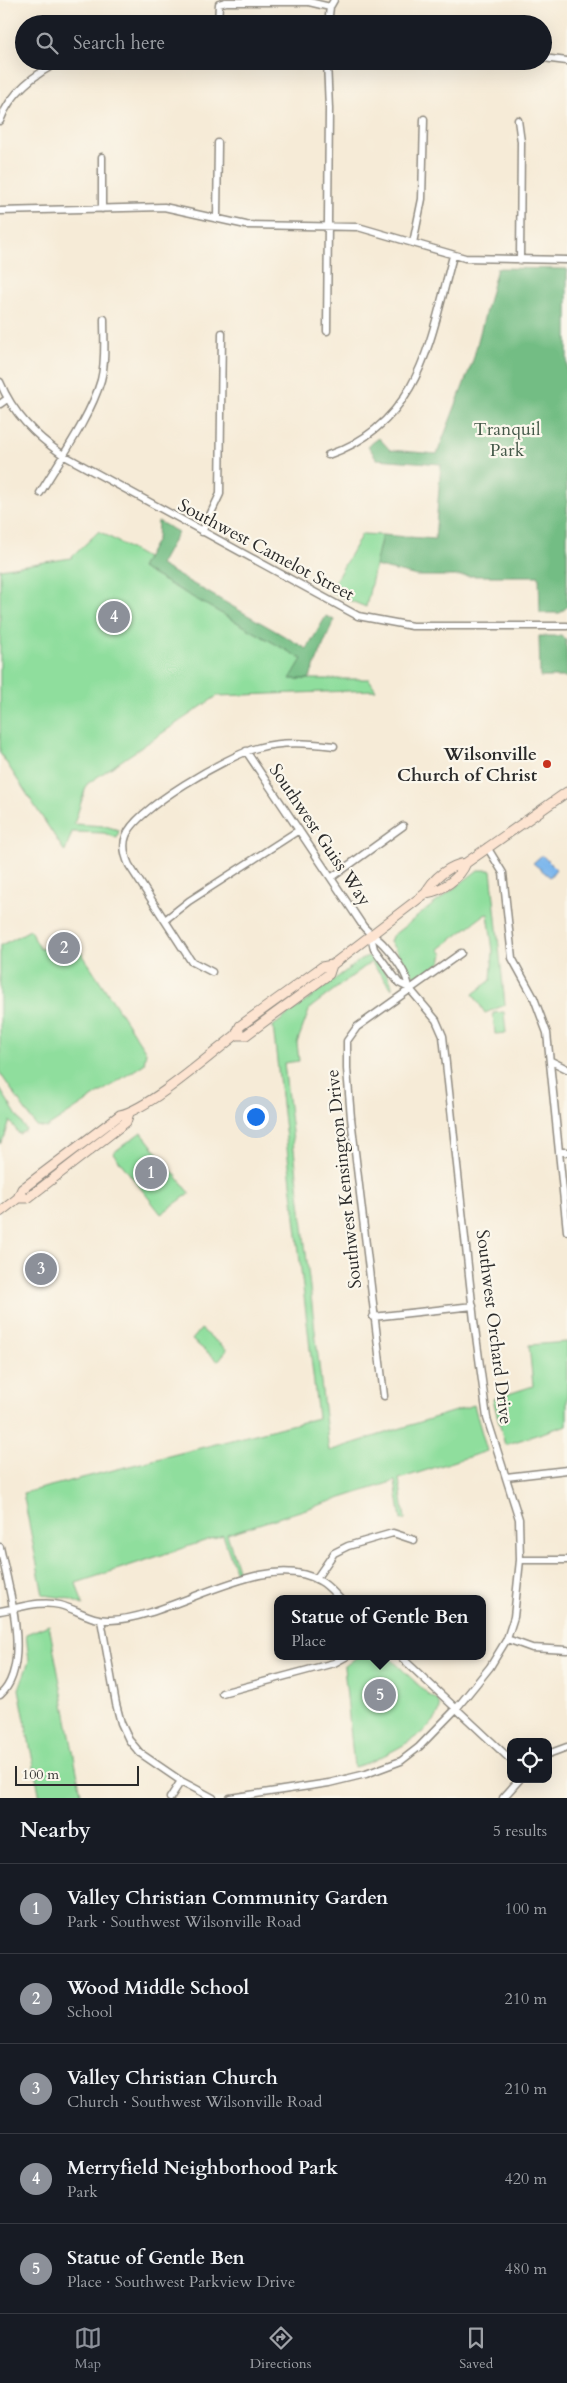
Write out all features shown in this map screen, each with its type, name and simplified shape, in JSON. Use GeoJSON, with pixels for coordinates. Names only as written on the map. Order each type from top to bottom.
{"type":"FeatureCollection","features":[{"type":"Feature","properties":{"kind":"main road"},"geometry":{"type":"LineString","coordinates":[[0,1212],[18,1198],[28,1198],[126,1122],[130,1113],[178,1080],[236,1036],[246,1035],[329,974],[332,965],[426,893],[430,884],[455,864],[466,863],[567,792]]}},
{"type":"Feature","properties":{"kind":"street"},"geometry":{"type":"LineString","coordinates":[[329,15],[330,7],[334,0]]}},
{"type":"Feature","properties":{"kind":"street"},"geometry":{"type":"LineString","coordinates":[[219,15],[220,4],[226,2],[309,2],[330,7]]}},
{"type":"Feature","properties":{"kind":"street"},"geometry":{"type":"LineString","coordinates":[[552,59],[567,61]]}},
{"type":"Feature","properties":{"kind":"street"},"geometry":{"type":"LineString","coordinates":[[0,119],[10,102],[27,83],[44,70]]}},
{"type":"Feature","properties":{"kind":"street"},"geometry":{"type":"LineString","coordinates":[[327,70],[329,227],[327,331]]}},
{"type":"Feature","properties":{"kind":"street"},"geometry":{"type":"LineString","coordinates":[[413,243],[422,199],[424,119]]}},
{"type":"Feature","properties":{"kind":"street"},"geometry":{"type":"LineString","coordinates":[[518,120],[521,142],[520,260]]}},
{"type":"Feature","properties":{"kind":"street"},"geometry":{"type":"LineString","coordinates":[[217,218],[218,144]]}},
{"type":"Feature","properties":{"kind":"street"},"geometry":{"type":"LineString","coordinates":[[102,157],[102,209]]}},
{"type":"Feature","properties":{"kind":"street"},"geometry":{"type":"LineString","coordinates":[[0,212],[164,208],[246,225],[358,227],[453,256],[483,260],[567,260]]}},
{"type":"Feature","properties":{"kind":"street"},"geometry":{"type":"LineString","coordinates":[[328,455],[347,448],[376,430],[397,408],[410,390],[428,348],[453,256]]}},
{"type":"Feature","properties":{"kind":"street"},"geometry":{"type":"LineString","coordinates":[[40,493],[94,398],[101,380],[104,361],[104,318]]}},
{"type":"Feature","properties":{"kind":"street"},"geometry":{"type":"LineString","coordinates":[[202,532],[220,494],[222,333]]}},
{"type":"Feature","properties":{"kind":"street","name":"Southwest Camelot Street"},"geometry":{"type":"LineString","coordinates":[[0,382],[7,399],[38,437],[63,455],[358,616],[412,626],[567,626]]}},
{"type":"Feature","properties":{"kind":"street"},"geometry":{"type":"LineString","coordinates":[[0,404],[7,399]]}},
{"type":"Feature","properties":{"kind":"street"},"geometry":{"type":"LineString","coordinates":[[212,972],[191,961],[129,866],[124,848],[125,836],[134,824],[202,773],[246,751],[282,744],[334,746]]}},
{"type":"Feature","properties":{"kind":"street","name":"Southwest Guiss Way"},"geometry":{"type":"LineString","coordinates":[[246,751],[370,936]]}},
{"type":"Feature","properties":{"kind":"street"},"geometry":{"type":"LineString","coordinates":[[331,878],[403,826]]}},
{"type":"Feature","properties":{"kind":"street"},"geometry":{"type":"LineString","coordinates":[[165,920],[189,901],[300,830]]}},
{"type":"Feature","properties":{"kind":"street"},"geometry":{"type":"LineString","coordinates":[[487,847],[502,873],[512,958],[541,1015],[547,1033],[552,1061],[567,1227]]}},
{"type":"Feature","properties":{"kind":"street","name":"Southwest Orchard Drive"},"geometry":{"type":"LineString","coordinates":[[370,936],[382,943],[407,977],[409,988]]}},
{"type":"Feature","properties":{"kind":"street","name":"Southwest Orchard Drive"},"geometry":{"type":"LineString","coordinates":[[230,1798],[329,1783],[401,1762],[419,1747],[456,1709],[490,1667],[507,1639],[514,1617],[520,1560],[518,1519],[487,1418],[443,1036],[436,1020],[409,988],[399,983],[374,949],[370,936]]}},
{"type":"Feature","properties":{"kind":"street","name":"Southwest Kensington Drive"},"geometry":{"type":"LineString","coordinates":[[384,1396],[373,1317],[351,1118],[346,1050],[351,1032],[357,1026],[461,953]]}},
{"type":"Feature","properties":{"kind":"street"},"geometry":{"type":"LineString","coordinates":[[552,1061],[567,1069]]}},
{"type":"Feature","properties":{"kind":"street"},"geometry":{"type":"LineString","coordinates":[[559,1152],[567,1152]]}},
{"type":"Feature","properties":{"kind":"street"},"geometry":{"type":"LineString","coordinates":[[373,1317],[473,1306]]}},
{"type":"Feature","properties":{"kind":"street"},"geometry":{"type":"LineString","coordinates":[[506,1477],[567,1470]]}},
{"type":"Feature","properties":{"kind":"street"},"geometry":{"type":"LineString","coordinates":[[316,1579],[334,1553],[348,1546],[393,1533],[414,1540]]}},
{"type":"Feature","properties":{"kind":"street"},"geometry":{"type":"LineString","coordinates":[[0,1547],[12,1609],[17,1656],[14,1676],[0,1695]]}},
{"type":"Feature","properties":{"kind":"street"},"geometry":{"type":"LineString","coordinates":[[520,1560],[567,1560]]}},
{"type":"Feature","properties":{"kind":"street"},"geometry":{"type":"LineString","coordinates":[[0,1611],[38,1604],[54,1604],[101,1620],[112,1620],[150,1613],[202,1593],[271,1573],[292,1573],[316,1579],[335,1595]]}},
{"type":"Feature","properties":{"kind":"street"},"geometry":{"type":"LineString","coordinates":[[101,1620],[116,1704],[128,1740],[140,1753],[181,1781],[213,1798]]}},
{"type":"Feature","properties":{"kind":"street"},"geometry":{"type":"LineString","coordinates":[[507,1639],[532,1648],[567,1650]]}},
{"type":"Feature","properties":{"kind":"street"},"geometry":{"type":"LineString","coordinates":[[222,1693],[340,1660]]}},
{"type":"Feature","properties":{"kind":"street"},"geometry":{"type":"LineString","coordinates":[[404,1660],[507,1756]]}},
{"type":"Feature","properties":{"kind":"street"},"geometry":{"type":"LineString","coordinates":[[552,1753],[567,1748]]}},
{"type":"Feature","properties":{"kind":"street"},"geometry":{"type":"LineString","coordinates":[[170,1798],[181,1781]]}},
{"type":"Feature","properties":{"kind":"street"},"geometry":{"type":"LineString","coordinates":[[503,1798],[516,1783]]}},
{"type":"Feature","properties":{"kind":"green space","name":"Tranquil Park"},"geometry":{"type":"Polygon","coordinates":[[[497,268],[567,269],[567,607],[560,613],[540,613],[539,576],[417,576],[375,566],[382,535],[435,539],[441,464],[377,459],[368,446],[379,438],[390,450],[437,454],[473,360],[497,268]]]}},
{"type":"Feature","properties":{"kind":"green space"},"geometry":{"type":"Polygon","coordinates":[[[158,521],[178,532],[160,565],[307,649],[326,616],[334,620],[309,679],[290,679],[302,659],[141,568],[157,539],[158,521]]]}},
{"type":"Feature","properties":{"kind":"green space"},"geometry":{"type":"Polygon","coordinates":[[[99,531],[146,558],[141,568],[302,659],[291,679],[369,679],[376,690],[217,696],[87,784],[74,824],[105,826],[119,830],[117,838],[104,833],[72,832],[65,852],[0,753],[0,569],[71,558],[99,531]]]}},
{"type":"Feature","properties":{"kind":"green space"},"geometry":{"type":"Polygon","coordinates":[[[362,534],[382,535],[366,607],[329,592],[362,534]]]}},
{"type":"Feature","properties":{"kind":"green space"},"geometry":{"type":"Polygon","coordinates":[[[539,636],[561,636],[566,640],[567,677],[540,677],[539,636]]]}},
{"type":"Feature","properties":{"kind":"green space"},"geometry":{"type":"Polygon","coordinates":[[[478,870],[491,870],[505,1005],[485,1013],[473,994],[491,980],[493,951],[488,914],[484,915],[439,949],[443,954],[441,962],[417,980],[390,942],[392,936],[478,870]]]}},
{"type":"Feature","properties":{"kind":"green space"},"geometry":{"type":"Polygon","coordinates":[[[30,930],[40,949],[60,946],[79,949],[146,1052],[144,1064],[46,1128],[36,1126],[0,1073],[0,946],[30,930]]]}},
{"type":"Feature","properties":{"kind":"green space"},"geometry":{"type":"Polygon","coordinates":[[[368,956],[376,961],[384,970],[390,980],[392,989],[371,962],[310,1008],[297,1043],[299,1061],[284,1063],[329,1451],[474,1405],[487,1451],[399,1479],[405,1519],[401,1520],[395,1481],[227,1534],[239,1572],[236,1573],[223,1535],[76,1583],[83,1605],[66,1598],[43,1595],[23,1493],[318,1418],[273,1026],[368,956]]]}},
{"type":"Feature","properties":{"kind":"green space"},"geometry":{"type":"Polygon","coordinates":[[[504,1012],[506,1033],[495,1034],[493,1013],[504,1012]]]}},
{"type":"Feature","properties":{"kind":"green space"},"geometry":{"type":"Polygon","coordinates":[[[0,1089],[26,1130],[19,1134],[10,1121],[0,1144],[0,1089]]]}},
{"type":"Feature","properties":{"kind":"green space"},"geometry":{"type":"Polygon","coordinates":[[[141,1132],[190,1193],[161,1214],[113,1153],[141,1132]]]}},
{"type":"Feature","properties":{"kind":"green space"},"geometry":{"type":"Polygon","coordinates":[[[201,1329],[227,1350],[218,1361],[192,1340],[201,1329]]]}},
{"type":"Feature","properties":{"kind":"green space"},"geometry":{"type":"Polygon","coordinates":[[[567,1342],[567,1425],[505,1445],[493,1399],[533,1386],[529,1345],[567,1342]]]}},
{"type":"Feature","properties":{"kind":"green space"},"geometry":{"type":"Polygon","coordinates":[[[49,1625],[82,1798],[40,1798],[19,1689],[29,1661],[26,1634],[49,1625]]]}},
{"type":"Feature","properties":{"kind":"green space"},"geometry":{"type":"Polygon","coordinates":[[[353,1660],[392,1660],[429,1695],[438,1700],[440,1708],[437,1717],[429,1727],[404,1745],[376,1759],[354,1767],[344,1667],[353,1660]]]}},
{"type":"Feature","properties":{"kind":"water"},"geometry":{"type":"Polygon","coordinates":[[[542,855],[556,869],[550,877],[533,863],[542,855]]]}},
{"type":"Feature","properties":{"kind":"place","name":"Merryfield Neighborhood Park"},"geometry":{"type":"Point","coordinates":[114,617]}},
{"type":"Feature","properties":{"kind":"place","name":"Wilsonville Church of Christ"},"geometry":{"type":"Point","coordinates":[547,764]}},
{"type":"Feature","properties":{"kind":"place","name":"Wood Middle School"},"geometry":{"type":"Point","coordinates":[64,948]}},
{"type":"Feature","properties":{"kind":"place","name":"Valley Christian Community Garden"},"geometry":{"type":"Point","coordinates":[151,1173]}},
{"type":"Feature","properties":{"kind":"place","name":"Valley Christian Church"},"geometry":{"type":"Point","coordinates":[41,1269]}},
{"type":"Feature","properties":{"kind":"place","name":"Statue of Gentle Ben"},"geometry":{"type":"Point","coordinates":[380,1695]}}]}
